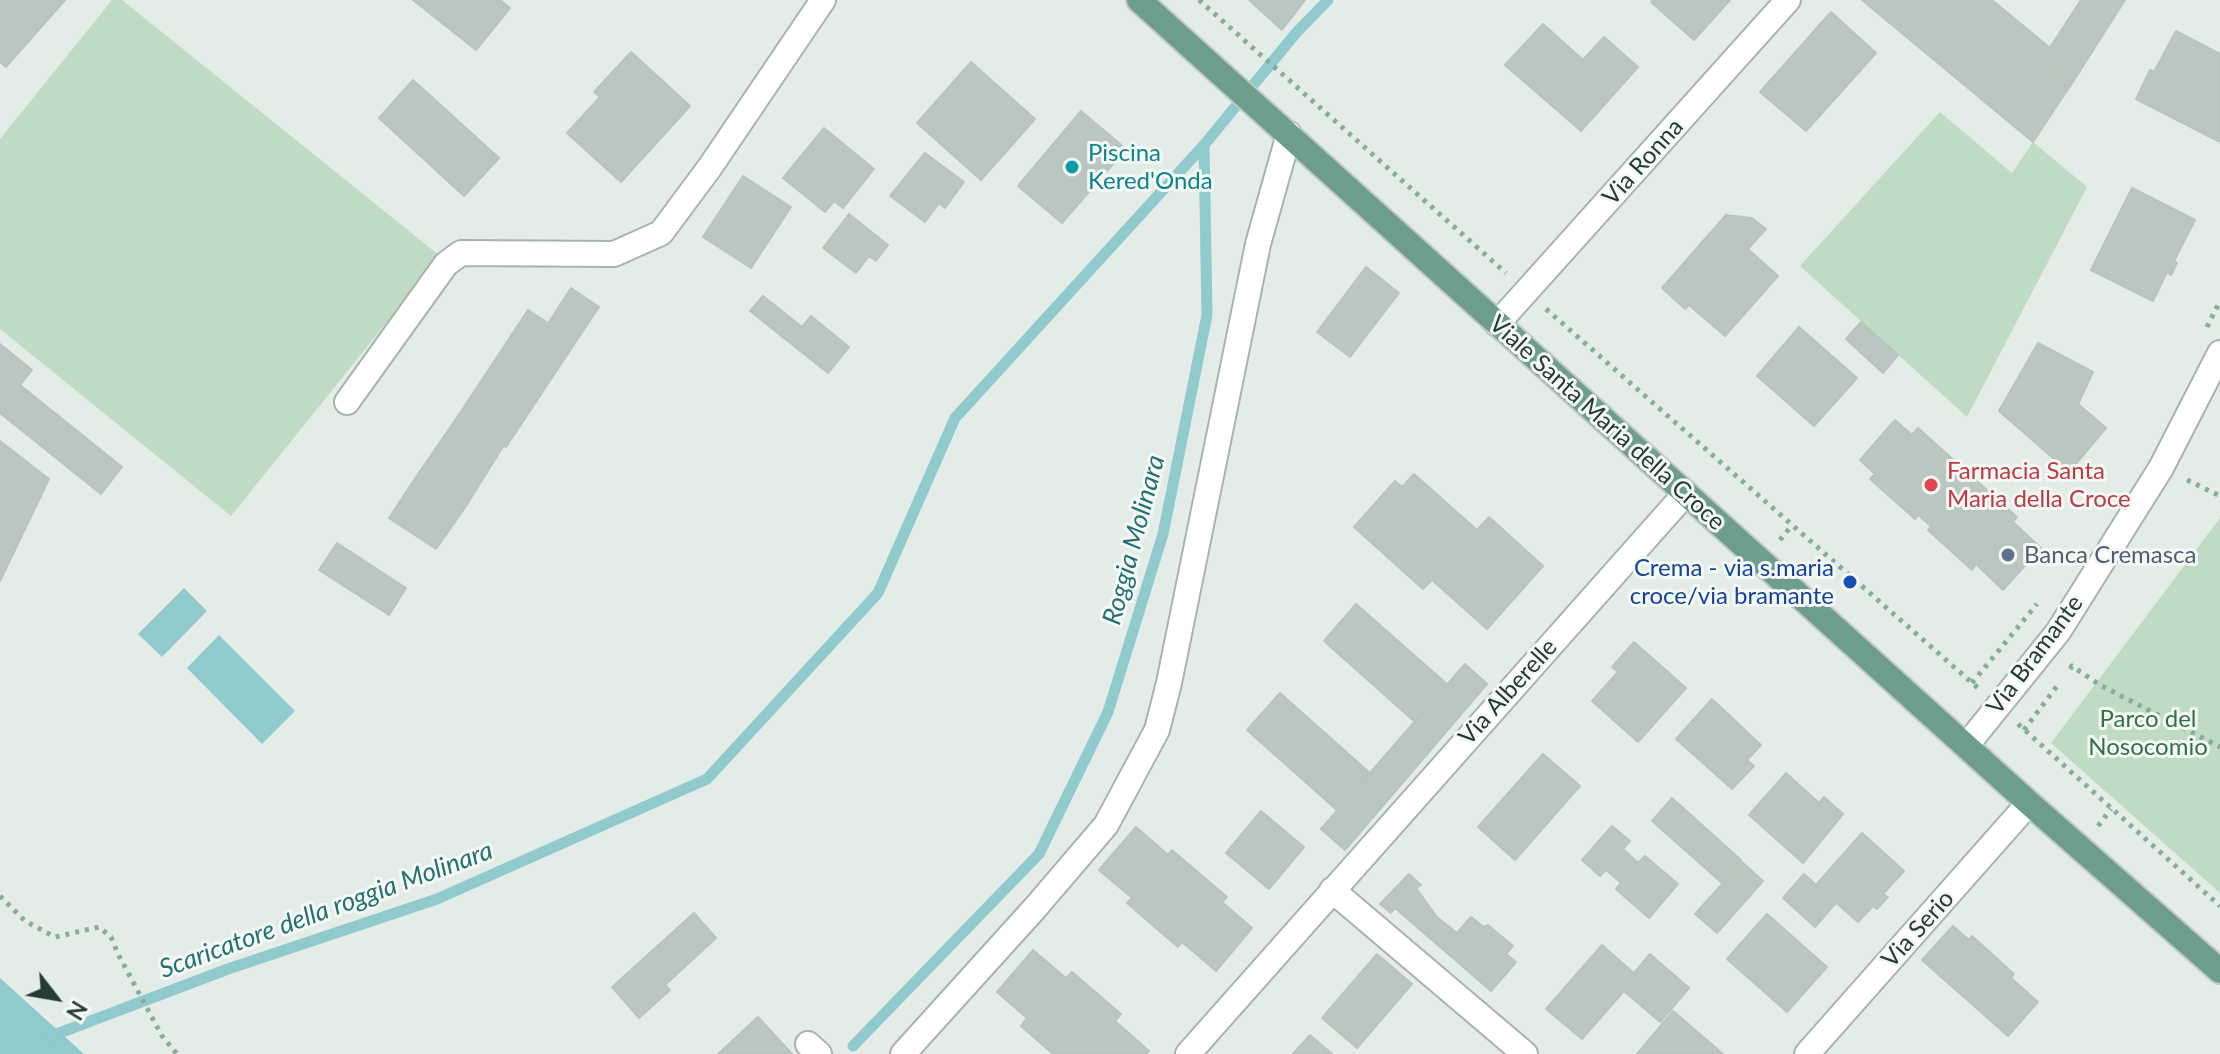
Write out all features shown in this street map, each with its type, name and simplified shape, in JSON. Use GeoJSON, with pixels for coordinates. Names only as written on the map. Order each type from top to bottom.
{"type":"FeatureCollection","features":[{"type":"Feature","properties":{"kind":"main road","name":"Viale Santa Maria della Croce"},"geometry":{"type":"LineString","coordinates":[[1139,0],[2029,803],[2220,971]]}},
{"type":"Feature","properties":{"kind":"street"},"geometry":{"type":"LineString","coordinates":[[347,402],[446,264],[461,253],[614,254],[661,233],[710,167],[823,0]]}},
{"type":"Feature","properties":{"kind":"street","name":"Via Ronna"},"geometry":{"type":"LineString","coordinates":[[1497,324],[1788,0]]}},
{"type":"Feature","properties":{"kind":"street"},"geometry":{"type":"LineString","coordinates":[[903,1054],[1106,825],[1157,730],[1258,244],[1289,134]]}},
{"type":"Feature","properties":{"kind":"street","name":"Via Bramante"},"geometry":{"type":"LineString","coordinates":[[1966,746],[2058,632],[2082,595],[2161,468],[2220,353]]}},
{"type":"Feature","properties":{"kind":"street","name":"Via Alberelle"},"geometry":{"type":"LineString","coordinates":[[1188,1054],[1685,494]]}},
{"type":"Feature","properties":{"kind":"street","name":"Via Serio"},"geometry":{"type":"LineString","coordinates":[[1807,1054],[2029,803]]}},
{"type":"Feature","properties":{"kind":"street"},"geometry":{"type":"LineString","coordinates":[[1332,890],[1525,1054]]}},
{"type":"Feature","properties":{"kind":"path"},"geometry":{"type":"LineString","coordinates":[[1199,0],[2220,906]]}},
{"type":"Feature","properties":{"kind":"path"},"geometry":{"type":"LineString","coordinates":[[2024,730],[2072,666],[2100,685],[2220,747]]}},
{"type":"Feature","properties":{"kind":"path"},"geometry":{"type":"LineString","coordinates":[[0,896],[25,921],[55,937],[99,927],[111,937],[162,1036],[177,1054]]}},
{"type":"Feature","properties":{"kind":"green space"},"geometry":{"type":"Polygon","coordinates":[[[112,0],[122,0],[440,256],[231,516],[0,329],[0,139],[112,0]]]}},
{"type":"Feature","properties":{"kind":"green space"},"geometry":{"type":"Polygon","coordinates":[[[1940,112],[2012,173],[2033,142],[2087,187],[1967,417],[1800,266],[1940,112]]]}},
{"type":"Feature","properties":{"kind":"green space","name":"Parco del Nosocomio"},"geometry":{"type":"Polygon","coordinates":[[[2220,518],[2220,893],[2051,743],[2220,518]]]}},
{"type":"Feature","properties":{"kind":"water"},"geometry":{"type":"Polygon","coordinates":[[[184,588],[207,611],[162,657],[138,634],[184,588]]]}},
{"type":"Feature","properties":{"kind":"water"},"geometry":{"type":"Polygon","coordinates":[[[219,635],[295,711],[262,744],[187,668],[219,635]]]}},
{"type":"Feature","properties":{"kind":"water"},"geometry":{"type":"Polygon","coordinates":[[[0,978],[84,1054],[0,1054],[0,978]]]}},
{"type":"Feature","properties":{"kind":"building"},"geometry":{"type":"Polygon","coordinates":[[[0,0],[65,0],[6,67],[0,62],[0,0]]]}},
{"type":"Feature","properties":{"kind":"building"},"geometry":{"type":"Polygon","coordinates":[[[413,0],[500,0],[510,8],[476,50],[413,0]]]}},
{"type":"Feature","properties":{"kind":"building"},"geometry":{"type":"Polygon","coordinates":[[[1249,0],[1305,0],[1282,30],[1249,0]]]}},
{"type":"Feature","properties":{"kind":"building"},"geometry":{"type":"Polygon","coordinates":[[[1730,0],[1694,40],[1651,2],[1730,0]]]}},
{"type":"Feature","properties":{"kind":"building"},"geometry":{"type":"Polygon","coordinates":[[[1862,0],[1949,0],[2064,95],[2033,142],[1862,0]]]}},
{"type":"Feature","properties":{"kind":"building"},"geometry":{"type":"Polygon","coordinates":[[[1949,0],[1992,0],[2050,48],[2040,63],[2069,88],[2064,95],[1949,0]]]}},
{"type":"Feature","properties":{"kind":"building"},"geometry":{"type":"Polygon","coordinates":[[[2081,0],[2125,0],[2069,88],[2040,63],[2081,0]]]}},
{"type":"Feature","properties":{"kind":"building"},"geometry":{"type":"Polygon","coordinates":[[[1831,12],[1876,53],[1806,131],[1760,92],[1831,12]]]}},
{"type":"Feature","properties":{"kind":"building"},"geometry":{"type":"Polygon","coordinates":[[[1543,24],[1583,60],[1604,37],[1638,67],[1581,131],[1505,65],[1543,24]]]}},
{"type":"Feature","properties":{"kind":"building"},"geometry":{"type":"Polygon","coordinates":[[[2176,31],[2220,54],[2220,142],[2136,99],[2150,70],[2154,72],[2176,31]]]}},
{"type":"Feature","properties":{"kind":"building"},"geometry":{"type":"Polygon","coordinates":[[[631,52],[690,106],[621,182],[567,133],[600,97],[594,92],[631,52]]]}},
{"type":"Feature","properties":{"kind":"building"},"geometry":{"type":"Polygon","coordinates":[[[971,62],[1035,119],[981,180],[917,123],[971,62]]]}},
{"type":"Feature","properties":{"kind":"building"},"geometry":{"type":"Polygon","coordinates":[[[413,80],[499,158],[464,196],[379,118],[413,80]]]}},
{"type":"Feature","properties":{"kind":"building","name":"Piscina Kered'Onda"},"geometry":{"type":"Polygon","coordinates":[[[1081,111],[1126,149],[1062,223],[1018,186],[1081,111]]]}},
{"type":"Feature","properties":{"kind":"building"},"geometry":{"type":"Polygon","coordinates":[[[824,128],[874,169],[843,208],[834,201],[825,212],[783,178],[824,128]]]}},
{"type":"Feature","properties":{"kind":"building"},"geometry":{"type":"Polygon","coordinates":[[[925,153],[964,182],[945,208],[939,203],[925,222],[890,196],[925,153]]]}},
{"type":"Feature","properties":{"kind":"building"},"geometry":{"type":"Polygon","coordinates":[[[743,176],[791,207],[751,268],[703,237],[743,176]]]}},
{"type":"Feature","properties":{"kind":"building"},"geometry":{"type":"Polygon","coordinates":[[[2132,188],[2195,220],[2174,261],[2177,263],[2171,275],[2167,272],[2153,301],[2091,270],[2132,188]]]}},
{"type":"Feature","properties":{"kind":"building"},"geometry":{"type":"Polygon","coordinates":[[[849,214],[888,245],[876,261],[869,256],[856,273],[823,248],[849,214]]]}},
{"type":"Feature","properties":{"kind":"building"},"geometry":{"type":"Polygon","coordinates":[[[1726,215],[1752,218],[1766,229],[1748,249],[1778,276],[1725,336],[1689,305],[1685,309],[1662,288],[1726,215]]]}},
{"type":"Feature","properties":{"kind":"building"},"geometry":{"type":"Polygon","coordinates":[[[1366,267],[1399,293],[1350,357],[1317,332],[1366,267]]]}},
{"type":"Feature","properties":{"kind":"building"},"geometry":{"type":"Polygon","coordinates":[[[571,288],[599,307],[579,337],[551,319],[571,288]]]}},
{"type":"Feature","properties":{"kind":"building"},"geometry":{"type":"Polygon","coordinates":[[[763,296],[802,327],[811,316],[849,347],[828,373],[750,311],[763,296]]]}},
{"type":"Feature","properties":{"kind":"building"},"geometry":{"type":"Polygon","coordinates":[[[528,310],[548,323],[551,319],[579,337],[506,447],[458,416],[528,310]]]}},
{"type":"Feature","properties":{"kind":"building"},"geometry":{"type":"Polygon","coordinates":[[[1861,322],[1898,355],[1883,373],[1846,339],[1861,322]]]}},
{"type":"Feature","properties":{"kind":"building"},"geometry":{"type":"Polygon","coordinates":[[[1799,327],[1857,378],[1814,426],[1757,376],[1799,327]]]}},
{"type":"Feature","properties":{"kind":"building"},"geometry":{"type":"Polygon","coordinates":[[[2038,343],[2093,372],[2078,404],[2106,428],[2069,472],[1999,411],[2038,343]]]}},
{"type":"Feature","properties":{"kind":"building"},"geometry":{"type":"Polygon","coordinates":[[[0,344],[32,370],[20,385],[122,467],[101,494],[0,413],[0,344]]]}},
{"type":"Feature","properties":{"kind":"building"},"geometry":{"type":"Polygon","coordinates":[[[458,416],[504,445],[464,509],[416,477],[458,416]]]}},
{"type":"Feature","properties":{"kind":"building"},"geometry":{"type":"Polygon","coordinates":[[[1895,420],[1912,435],[1918,428],[2017,517],[2013,522],[2041,548],[2003,590],[1976,564],[1972,570],[1928,530],[1931,526],[1918,515],[1915,519],[1870,479],[1875,474],[1860,460],[1895,420]]]}},
{"type":"Feature","properties":{"kind":"building"},"geometry":{"type":"Polygon","coordinates":[[[0,441],[49,479],[0,581],[0,441]]]}},
{"type":"Feature","properties":{"kind":"building"},"geometry":{"type":"Polygon","coordinates":[[[1414,474],[1477,530],[1489,517],[1543,566],[1487,629],[1432,580],[1423,589],[1354,527],[1395,481],[1402,487],[1414,474]]]}},
{"type":"Feature","properties":{"kind":"building"},"geometry":{"type":"Polygon","coordinates":[[[416,477],[464,509],[436,549],[389,518],[416,477]]]}},
{"type":"Feature","properties":{"kind":"building"},"geometry":{"type":"Polygon","coordinates":[[[337,543],[406,588],[389,615],[319,570],[337,543]]]}},
{"type":"Feature","properties":{"kind":"building"},"geometry":{"type":"Polygon","coordinates":[[[1356,604],[1448,685],[1415,722],[1324,641],[1356,604]]]}},
{"type":"Feature","properties":{"kind":"building"},"geometry":{"type":"Polygon","coordinates":[[[1634,642],[1686,688],[1638,742],[1592,701],[1618,672],[1612,667],[1634,642]]]}},
{"type":"Feature","properties":{"kind":"building"},"geometry":{"type":"Polygon","coordinates":[[[1465,664],[1487,684],[1345,850],[1321,829],[1465,664]]]}},
{"type":"Feature","properties":{"kind":"building"},"geometry":{"type":"Polygon","coordinates":[[[1280,693],[1371,774],[1338,811],[1247,730],[1280,693]]]}},
{"type":"Feature","properties":{"kind":"building"},"geometry":{"type":"Polygon","coordinates":[[[1712,699],[1761,745],[1747,760],[1754,766],[1732,789],[1676,739],[1712,699]]]}},
{"type":"Feature","properties":{"kind":"building"},"geometry":{"type":"Polygon","coordinates":[[[1543,754],[1580,786],[1515,860],[1478,827],[1543,754]]]}},
{"type":"Feature","properties":{"kind":"building"},"geometry":{"type":"Polygon","coordinates":[[[1786,773],[1819,803],[1824,797],[1843,814],[1803,863],[1749,815],[1786,773]]]}},
{"type":"Feature","properties":{"kind":"building"},"geometry":{"type":"Polygon","coordinates":[[[1672,798],[1741,860],[1721,882],[1652,821],[1672,798]]]}},
{"type":"Feature","properties":{"kind":"building"},"geometry":{"type":"Polygon","coordinates":[[[1261,811],[1304,847],[1269,889],[1226,853],[1261,811]]]}},
{"type":"Feature","properties":{"kind":"building"},"geometry":{"type":"Polygon","coordinates":[[[1612,826],[1630,841],[1623,849],[1638,863],[1645,856],[1678,884],[1649,918],[1616,889],[1621,883],[1606,870],[1600,876],[1582,860],[1612,826]]]}},
{"type":"Feature","properties":{"kind":"building"},"geometry":{"type":"Polygon","coordinates":[[[1136,827],[1168,855],[1172,850],[1227,897],[1222,902],[1252,928],[1216,971],[1182,942],[1178,947],[1127,903],[1132,898],[1099,870],[1136,827]]]}},
{"type":"Feature","properties":{"kind":"building"},"geometry":{"type":"Polygon","coordinates":[[[1862,833],[1904,871],[1883,894],[1888,897],[1877,909],[1873,906],[1858,922],[1816,885],[1862,833]]]}},
{"type":"Feature","properties":{"kind":"building"},"geometry":{"type":"Polygon","coordinates":[[[1742,862],[1763,881],[1717,933],[1695,914],[1742,862]]]}},
{"type":"Feature","properties":{"kind":"building"},"geometry":{"type":"Polygon","coordinates":[[[1409,874],[1421,885],[1416,888],[1437,917],[1457,933],[1471,917],[1484,927],[1488,925],[1513,946],[1506,954],[1516,962],[1491,991],[1395,908],[1391,913],[1380,904],[1409,874]]]}},
{"type":"Feature","properties":{"kind":"building"},"geometry":{"type":"Polygon","coordinates":[[[1804,874],[1836,903],[1815,927],[1783,898],[1804,874]]]}},
{"type":"Feature","properties":{"kind":"building"},"geometry":{"type":"Polygon","coordinates":[[[694,913],[716,938],[665,985],[670,990],[639,1018],[612,987],[694,913]]]}},
{"type":"Feature","properties":{"kind":"building"},"geometry":{"type":"Polygon","coordinates":[[[1767,914],[1827,967],[1787,1012],[1727,959],[1767,914]]]}},
{"type":"Feature","properties":{"kind":"building"},"geometry":{"type":"Polygon","coordinates":[[[1953,926],[1969,940],[1972,936],[2014,974],[2011,978],[2038,1002],[2008,1036],[1922,960],[1953,926]]]}},
{"type":"Feature","properties":{"kind":"building"},"geometry":{"type":"Polygon","coordinates":[[[1602,945],[1637,976],[1582,1039],[1546,1009],[1602,945]]]}},
{"type":"Feature","properties":{"kind":"building"},"geometry":{"type":"Polygon","coordinates":[[[1033,950],[1066,978],[1072,972],[1121,1014],[1115,1021],[1149,1051],[1146,1054],[1053,1054],[1021,1026],[1027,1018],[997,992],[1033,950]]]}},
{"type":"Feature","properties":{"kind":"building"},"geometry":{"type":"Polygon","coordinates":[[[1377,954],[1412,984],[1357,1048],[1322,1018],[1377,954]]]}},
{"type":"Feature","properties":{"kind":"building"},"geometry":{"type":"Polygon","coordinates":[[[1650,954],[1689,988],[1660,1022],[1624,991],[1650,954]]]}},
{"type":"Feature","properties":{"kind":"building"},"geometry":{"type":"Polygon","coordinates":[[[1673,1011],[1723,1054],[1637,1054],[1673,1011]]]}},
{"type":"Feature","properties":{"kind":"building"},"geometry":{"type":"Polygon","coordinates":[[[758,1017],[792,1054],[718,1054],[758,1017]]]}},
{"type":"Feature","properties":{"kind":"building"},"geometry":{"type":"Polygon","coordinates":[[[1310,1035],[1332,1054],[1293,1054],[1310,1035]]]}},
{"type":"Feature","properties":{"kind":"waterway","name":"Roggia Molinara"},"geometry":{"type":"LineString","coordinates":[[853,1046],[1039,854],[1108,712],[1163,534],[1207,315],[1204,145],[1296,33],[1328,0]]}},
{"type":"Feature","properties":{"kind":"waterway","name":"Scaricatore della roggia Molinara"},"geometry":{"type":"LineString","coordinates":[[46,1038],[228,969],[437,899],[707,779],[878,593],[955,418],[1204,145]]}},
{"type":"Feature","properties":{"kind":"place","name":"Piscina Kered'Onda"},"geometry":{"type":"Point","coordinates":[1072,167]}},
{"type":"Feature","properties":{"kind":"place","name":"Farmacia Santa Maria della Croce"},"geometry":{"type":"Point","coordinates":[1931,485]}},
{"type":"Feature","properties":{"kind":"place","name":"Banca Cremasca"},"geometry":{"type":"Point","coordinates":[2008,555]}},
{"type":"Feature","properties":{"kind":"place","name":"Crema - via s.maria croce/via bramante"},"geometry":{"type":"Point","coordinates":[1850,582]}}]}
